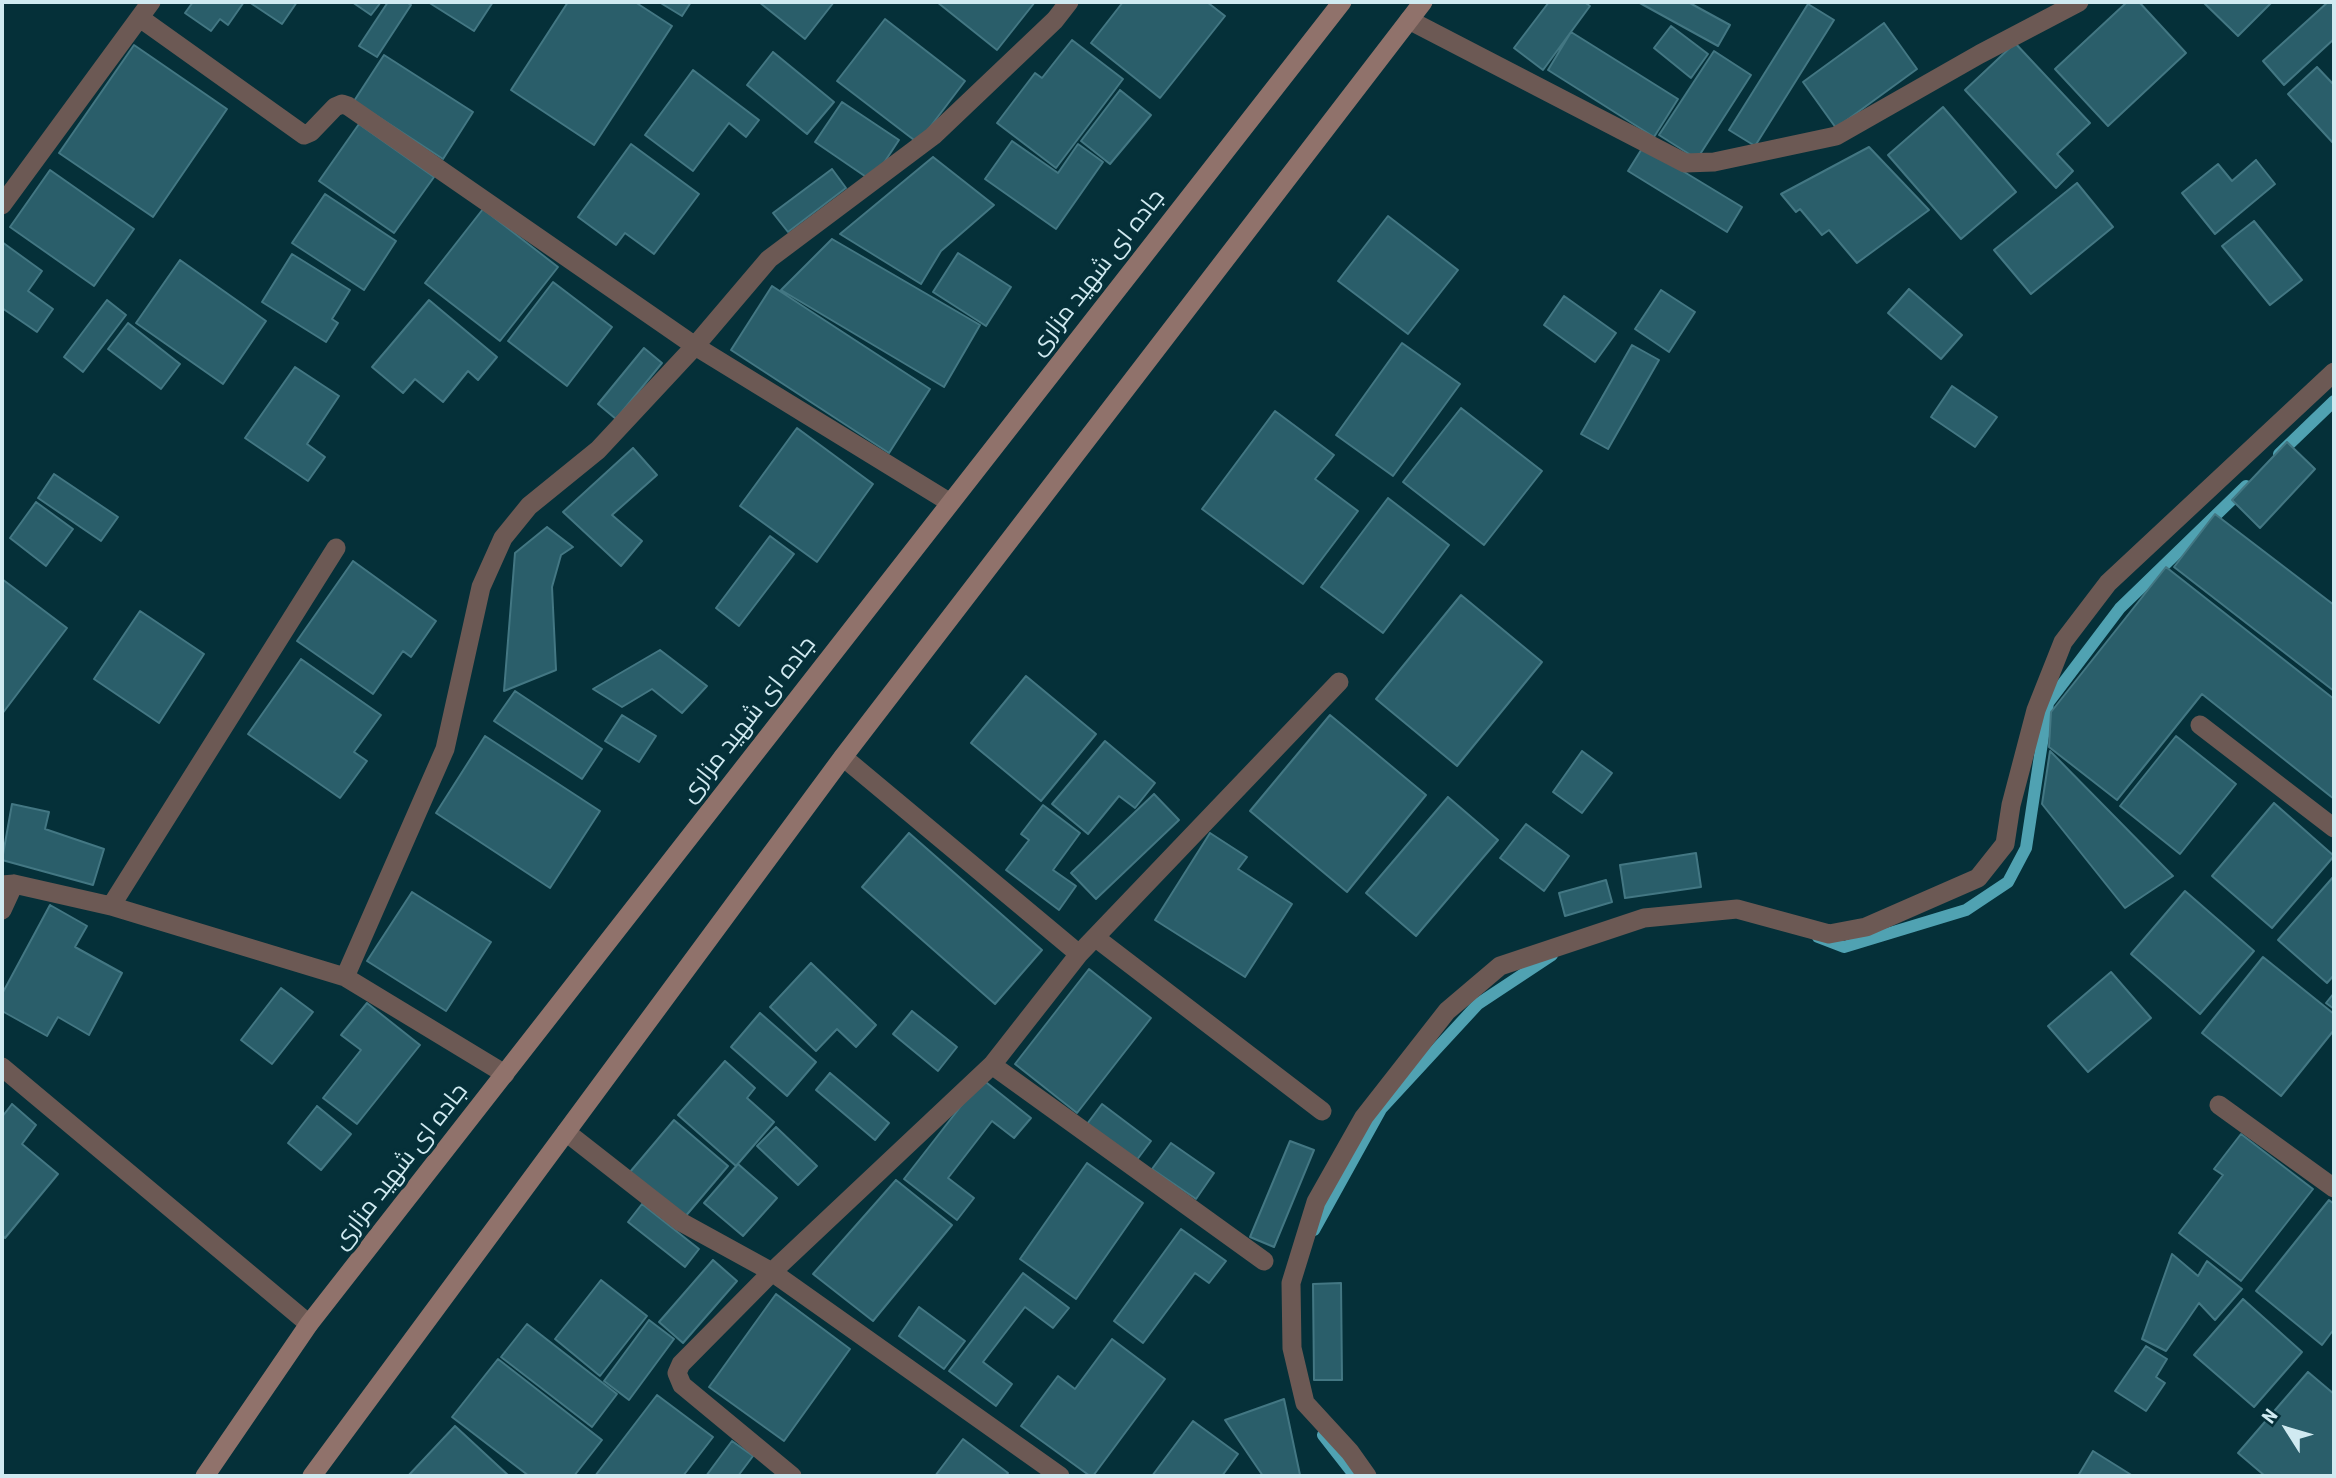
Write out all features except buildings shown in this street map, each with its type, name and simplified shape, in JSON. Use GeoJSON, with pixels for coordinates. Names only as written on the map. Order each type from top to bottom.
{"type":"FeatureCollection","features":[{"type":"Feature","properties":{"kind":"main road","name":"جاده ای شهید مزاری"},"geometry":{"type":"LineString","coordinates":[[205,1476],[309,1324],[1342,2]]}},
{"type":"Feature","properties":{"kind":"main road"},"geometry":{"type":"LineString","coordinates":[[312,1476],[844,757],[1423,2]]}},
{"type":"Feature","properties":{"kind":"street"},"geometry":{"type":"LineString","coordinates":[[345,977],[445,749],[481,587],[503,538],[529,506],[598,450],[695,346],[769,259],[933,136],[1055,20],[1069,2]]}},
{"type":"Feature","properties":{"kind":"street"},"geometry":{"type":"LineString","coordinates":[[1409,20],[1685,163],[1714,162],[1836,136],[1980,54],[2079,2]]}},
{"type":"Feature","properties":{"kind":"street"},"geometry":{"type":"LineString","coordinates":[[2,205],[146,10],[304,135],[311,132],[335,107],[342,104],[348,106],[695,346],[949,502]]}},
{"type":"Feature","properties":{"kind":"street"},"geometry":{"type":"LineString","coordinates":[[1367,1476],[1350,1452],[1305,1403],[1292,1348],[1291,1283],[1316,1202],[1357,1129],[1447,1011],[1500,966],[1644,918],[1737,909],[1829,934],[1866,927],[1978,878],[2005,844],[2011,805],[2036,710],[2063,642],[2108,583],[2334,372]]}},
{"type":"Feature","properties":{"kind":"street"},"geometry":{"type":"LineString","coordinates":[[111,906],[336,548]]}},
{"type":"Feature","properties":{"kind":"street"},"geometry":{"type":"LineString","coordinates":[[792,1476],[682,1385],[677,1373],[681,1364],[772,1272],[992,1065],[1079,954],[1339,682]]}},
{"type":"Feature","properties":{"kind":"street"},"geometry":{"type":"LineString","coordinates":[[2200,725],[2334,828]]}},
{"type":"Feature","properties":{"kind":"street"},"geometry":{"type":"LineString","coordinates":[[844,757],[1079,954]]}},
{"type":"Feature","properties":{"kind":"street"},"geometry":{"type":"LineString","coordinates":[[2,910],[8,885],[111,906],[345,977],[505,1073]]}},
{"type":"Feature","properties":{"kind":"street"},"geometry":{"type":"LineString","coordinates":[[1096,938],[1322,1111]]}},
{"type":"Feature","properties":{"kind":"street"},"geometry":{"type":"LineString","coordinates":[[992,1065],[1264,1261]]}},
{"type":"Feature","properties":{"kind":"street"},"geometry":{"type":"LineString","coordinates":[[2,1067],[309,1324]]}},
{"type":"Feature","properties":{"kind":"street"},"geometry":{"type":"LineString","coordinates":[[2219,1105],[2334,1188]]}},
{"type":"Feature","properties":{"kind":"street"},"geometry":{"type":"LineString","coordinates":[[566,1132],[681,1222],[772,1272],[1060,1476]]}},
{"type":"Feature","properties":{"kind":"waterway"},"geometry":{"type":"LineString","coordinates":[[2279,454],[2334,401]]}},
{"type":"Feature","properties":{"kind":"waterway"},"geometry":{"type":"LineString","coordinates":[[1818,937],[1844,947],[1966,910],[2008,882],[2026,848],[2048,703],[2120,608],[2246,486]]}},
{"type":"Feature","properties":{"kind":"waterway"},"geometry":{"type":"LineString","coordinates":[[1314,1230],[1381,1109],[1478,1004],[1552,955]]}},
{"type":"Feature","properties":{"kind":"waterway"},"geometry":{"type":"LineString","coordinates":[[1323,1435],[1355,1476]]}}]}
